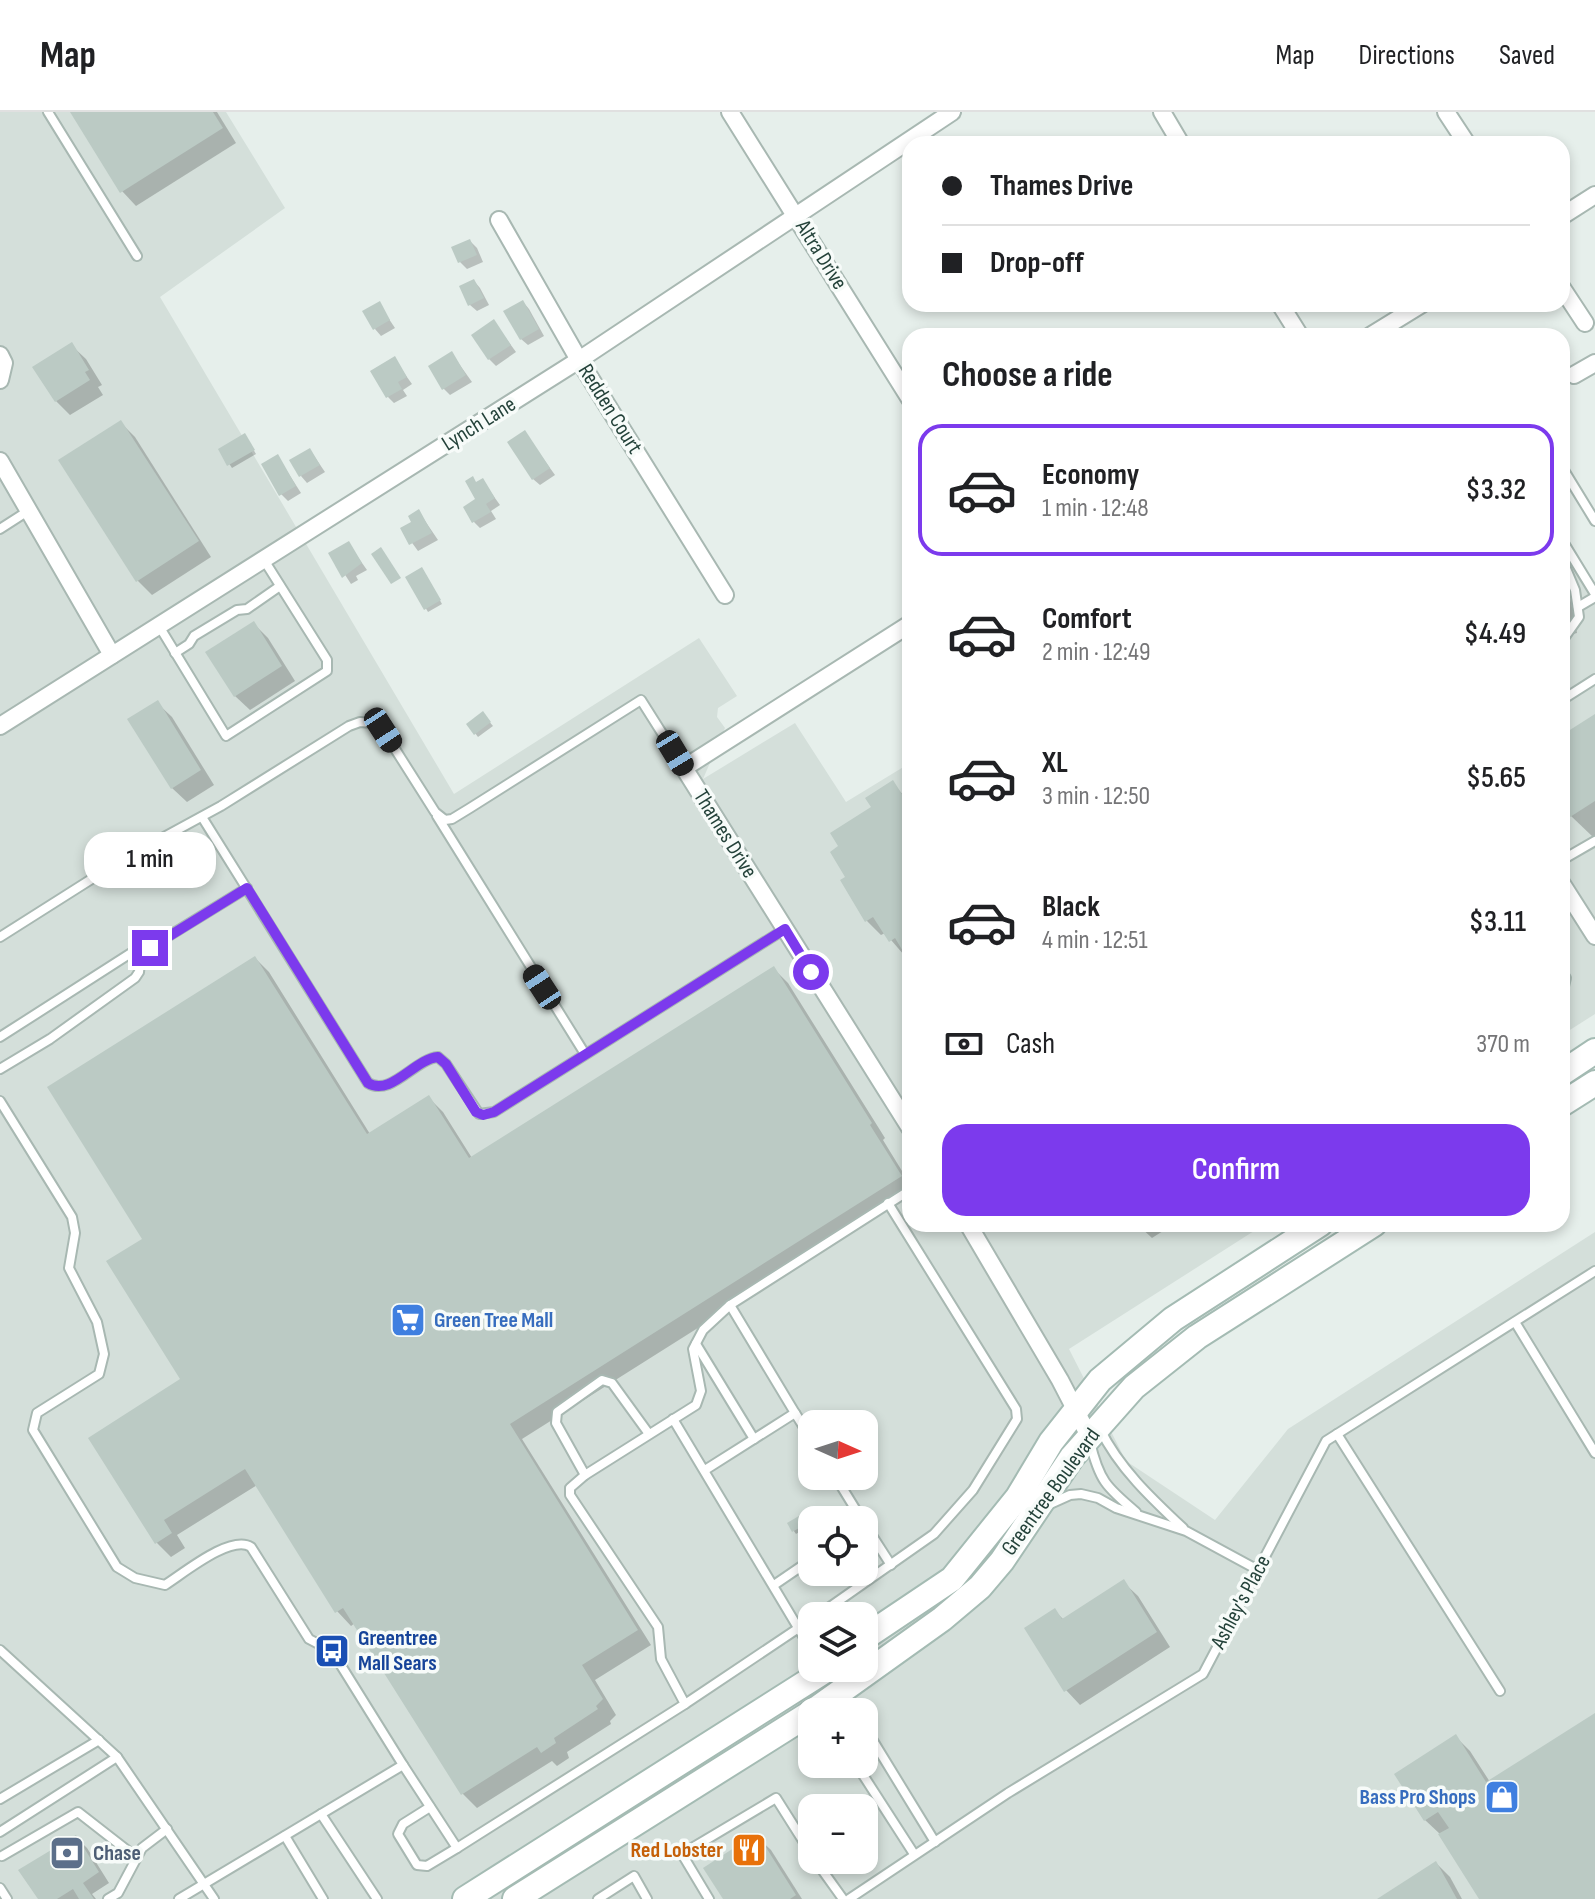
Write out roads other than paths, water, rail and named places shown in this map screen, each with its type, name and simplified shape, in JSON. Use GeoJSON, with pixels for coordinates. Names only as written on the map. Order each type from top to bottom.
{"type":"FeatureCollection","features":[{"type":"Feature","properties":{"kind":"main road"},"geometry":{"type":"LineString","coordinates":[[1570,1068],[1595,1051]]}},
{"type":"Feature","properties":{"kind":"main road"},"geometry":{"type":"LineString","coordinates":[[1570,1099],[1595,1083]]}},
{"type":"Feature","properties":{"kind":"main road","name":"Greentree Boulevard"},"geometry":{"type":"LineString","coordinates":[[878,1629],[952,1579],[1018,1497],[1074,1410],[1100,1380],[1173,1319],[1308,1232]]}},
{"type":"Feature","properties":{"kind":"main road","name":"Greentree Boulevard"},"geometry":{"type":"LineString","coordinates":[[465,1899],[942,1619],[980,1587],[1002,1561],[1094,1431],[1134,1387],[1197,1337],[1361,1232]]}},
{"type":"Feature","properties":{"kind":"main road","name":"Greentree Boulevard"},"geometry":{"type":"LineString","coordinates":[[515,1899],[822,1688]]}},
{"type":"Feature","properties":{"kind":"street","name":"Altra Drive"},"geometry":{"type":"LineString","coordinates":[[730,112],[902,386]]}},
{"type":"Feature","properties":{"kind":"street","name":"Lynch Lane"},"geometry":{"type":"LineString","coordinates":[[916,136],[952,112]]}},
{"type":"Feature","properties":{"kind":"street"},"geometry":{"type":"LineString","coordinates":[[1162,112],[1176,136]]}},
{"type":"Feature","properties":{"kind":"street"},"geometry":{"type":"LineString","coordinates":[[1446,112],[1462,136]]}},
{"type":"Feature","properties":{"kind":"street","name":"Lynch Lane"},"geometry":{"type":"LineString","coordinates":[[0,726],[579,360],[902,145]]}},
{"type":"Feature","properties":{"kind":"street"},"geometry":{"type":"LineString","coordinates":[[1570,211],[1595,195]]}},
{"type":"Feature","properties":{"kind":"street","name":"Redden Court"},"geometry":{"type":"LineString","coordinates":[[499,220],[579,360],[725,595]]}},
{"type":"Feature","properties":{"kind":"street"},"geometry":{"type":"LineString","coordinates":[[1570,300],[1585,323]]}},
{"type":"Feature","properties":{"kind":"street"},"geometry":{"type":"LineString","coordinates":[[1383,328],[1409,312]]}},
{"type":"Feature","properties":{"kind":"street"},"geometry":{"type":"LineString","coordinates":[[0,355],[4,363],[0,380]]}},
{"type":"Feature","properties":{"kind":"street"},"geometry":{"type":"LineString","coordinates":[[1574,375],[1595,363]]}},
{"type":"Feature","properties":{"kind":"street"},"geometry":{"type":"LineString","coordinates":[[0,461],[112,655]]}},
{"type":"Feature","properties":{"kind":"street","name":"Thames Drive"},"geometry":{"type":"LineString","coordinates":[[902,629],[684,768],[902,1115]]}},
{"type":"Feature","properties":{"kind":"street"},"geometry":{"type":"LineString","coordinates":[[1570,897],[1595,936]]}},
{"type":"Feature","properties":{"kind":"street"},"geometry":{"type":"LineString","coordinates":[[973,1232],[1060,1380],[1074,1410],[1094,1431]]}},
{"type":"Feature","properties":{"kind":"lane"},"geometry":{"type":"LineString","coordinates":[[48,112],[137,256]]}},
{"type":"Feature","properties":{"kind":"lane"},"geometry":{"type":"LineString","coordinates":[[1570,480],[1595,521]]}},
{"type":"Feature","properties":{"kind":"lane"},"geometry":{"type":"LineString","coordinates":[[0,529],[28,510]]}},
{"type":"Feature","properties":{"kind":"lane"},"geometry":{"type":"LineString","coordinates":[[1570,554],[1595,596],[1578,607]]}},
{"type":"Feature","properties":{"kind":"lane"},"geometry":{"type":"LineString","coordinates":[[159,626],[226,736],[327,671],[327,660],[264,560]]}},
{"type":"Feature","properties":{"kind":"lane"},"geometry":{"type":"LineString","coordinates":[[1570,578],[1579,617],[1570,630]]}},
{"type":"Feature","properties":{"kind":"lane"},"geometry":{"type":"LineString","coordinates":[[175,653],[189,644],[194,636],[237,610],[247,609],[280,586]]}},
{"type":"Feature","properties":{"kind":"lane"},"geometry":{"type":"LineString","coordinates":[[1570,695],[1595,679]]}},
{"type":"Feature","properties":{"kind":"lane"},"geometry":{"type":"LineString","coordinates":[[435,812],[445,820],[452,819],[641,700],[684,768]]}},
{"type":"Feature","properties":{"kind":"lane"},"geometry":{"type":"LineString","coordinates":[[0,937],[120,861],[202,817],[337,732],[360,722],[372,723],[383,730],[585,1054]]}},
{"type":"Feature","properties":{"kind":"lane"},"geometry":{"type":"LineString","coordinates":[[202,817],[371,1086],[385,1086],[426,1060],[438,1057],[446,1064],[476,1112],[486,1114],[785,929]]}},
{"type":"Feature","properties":{"kind":"lane"},"geometry":{"type":"LineString","coordinates":[[1570,855],[1595,841]]}},
{"type":"Feature","properties":{"kind":"lane"},"geometry":{"type":"LineString","coordinates":[[0,1037],[131,953],[141,953],[247,888]]}},
{"type":"Feature","properties":{"kind":"lane"},"geometry":{"type":"LineString","coordinates":[[0,1069],[50,1039],[135,978],[139,972],[141,953]]}},
{"type":"Feature","properties":{"kind":"lane"},"geometry":{"type":"LineString","coordinates":[[0,1101],[72,1217],[75,1233],[69,1268],[94,1312],[104,1354],[99,1374],[37,1413],[33,1430],[47,1456],[117,1567],[135,1578],[165,1585],[232,1544],[251,1547],[309,1639],[332,1651],[457,1848]]}},
{"type":"Feature","properties":{"kind":"lane"},"geometry":{"type":"LineString","coordinates":[[685,1704],[661,1659],[658,1627],[570,1495],[570,1488],[585,1475],[696,1405],[701,1391],[694,1361],[696,1344],[703,1330],[730,1305],[902,1195]]}},
{"type":"Feature","properties":{"kind":"lane"},"geometry":{"type":"LineString","coordinates":[[888,1203],[902,1226]]}},
{"type":"Feature","properties":{"kind":"lane"},"geometry":{"type":"LineString","coordinates":[[837,1602],[934,1534],[973,1490],[1017,1419],[1016,1409],[906,1232]]}},
{"type":"Feature","properties":{"kind":"lane","name":"Ashley's Place"},"geometry":{"type":"LineString","coordinates":[[846,1899],[1008,1793],[1203,1674],[1326,1441],[1595,1271]]}},
{"type":"Feature","properties":{"kind":"lane"},"geometry":{"type":"LineString","coordinates":[[730,1305],[798,1418]]}},
{"type":"Feature","properties":{"kind":"lane"},"geometry":{"type":"LineString","coordinates":[[1515,1322],[1595,1453]]}},
{"type":"Feature","properties":{"kind":"lane"},"geometry":{"type":"LineString","coordinates":[[696,1344],[754,1439]]}},
{"type":"Feature","properties":{"kind":"lane"},"geometry":{"type":"LineString","coordinates":[[585,1475],[556,1423],[557,1412],[602,1380],[612,1383],[649,1434]]}},
{"type":"Feature","properties":{"kind":"lane"},"geometry":{"type":"LineString","coordinates":[[705,1470],[795,1413]]}},
{"type":"Feature","properties":{"kind":"lane"},"geometry":{"type":"LineString","coordinates":[[430,1807],[403,1824],[398,1834],[417,1865],[427,1866],[457,1848],[798,1629],[673,1419]]}},
{"type":"Feature","properties":{"kind":"lane"},"geometry":{"type":"LineString","coordinates":[[1094,1431],[1096,1469],[1105,1484],[1139,1515]]}},
{"type":"Feature","properties":{"kind":"lane"},"geometry":{"type":"LineString","coordinates":[[1094,1431],[1154,1500],[1186,1531]]}},
{"type":"Feature","properties":{"kind":"lane"},"geometry":{"type":"LineString","coordinates":[[1337,1434],[1500,1691]]}},
{"type":"Feature","properties":{"kind":"lane"},"geometry":{"type":"LineString","coordinates":[[1033,1515],[1057,1500],[1081,1494],[1186,1531],[1258,1570]]}},
{"type":"Feature","properties":{"kind":"lane"},"geometry":{"type":"LineString","coordinates":[[878,1544],[891,1565]]}},
{"type":"Feature","properties":{"kind":"lane"},"geometry":{"type":"LineString","coordinates":[[774,1585],[798,1569]]}},
{"type":"Feature","properties":{"kind":"lane"},"geometry":{"type":"LineString","coordinates":[[1,1652],[117,1757],[214,1899]]}},
{"type":"Feature","properties":{"kind":"lane"},"geometry":{"type":"LineString","coordinates":[[0,1799],[99,1740]]}},
{"type":"Feature","properties":{"kind":"lane"},"geometry":{"type":"LineString","coordinates":[[878,1749],[935,1842]]}},
{"type":"Feature","properties":{"kind":"lane"},"geometry":{"type":"LineString","coordinates":[[0,1832],[117,1757]]}},
{"type":"Feature","properties":{"kind":"lane"},"geometry":{"type":"LineString","coordinates":[[179,1899],[403,1765]]}},
{"type":"Feature","properties":{"kind":"lane"},"geometry":{"type":"LineString","coordinates":[[865,1778],[914,1854]]}},
{"type":"Feature","properties":{"kind":"lane"},"geometry":{"type":"LineString","coordinates":[[709,1899],[682,1854],[776,1798],[798,1833]]}},
{"type":"Feature","properties":{"kind":"lane"},"geometry":{"type":"LineString","coordinates":[[1,1857],[78,1812],[137,1858]]}},
{"type":"Feature","properties":{"kind":"lane"},"geometry":{"type":"LineString","coordinates":[[321,1814],[377,1899]]}},
{"type":"Feature","properties":{"kind":"lane"},"geometry":{"type":"LineString","coordinates":[[108,1899],[118,1893],[142,1848],[167,1829]]}},
{"type":"Feature","properties":{"kind":"lane"},"geometry":{"type":"LineString","coordinates":[[285,1836],[323,1899]]}},
{"type":"Feature","properties":{"kind":"lane"},"geometry":{"type":"LineString","coordinates":[[826,1874],[846,1899]]}},
{"type":"Feature","properties":{"kind":"lane"},"geometry":{"type":"LineString","coordinates":[[598,1899],[634,1876],[647,1899]]}},
{"type":"Feature","properties":{"kind":"lane"},"geometry":{"type":"LineString","coordinates":[[0,1888],[7,1899]]}},
{"type":"Feature","properties":{"kind":"place","name":"Green Tree Mall"},"geometry":{"type":"Point","coordinates":[408,1320]}},
{"type":"Feature","properties":{"kind":"place","name":"Greentree Mall Sears"},"geometry":{"type":"Point","coordinates":[332,1651]}},
{"type":"Feature","properties":{"kind":"place","name":"Bass Pro Shops"},"geometry":{"type":"Point","coordinates":[1502,1797]}},
{"type":"Feature","properties":{"kind":"place","name":"Red Lobster"},"geometry":{"type":"Point","coordinates":[749,1850]}},
{"type":"Feature","properties":{"kind":"place","name":"Chase"},"geometry":{"type":"Point","coordinates":[67,1853]}}]}
